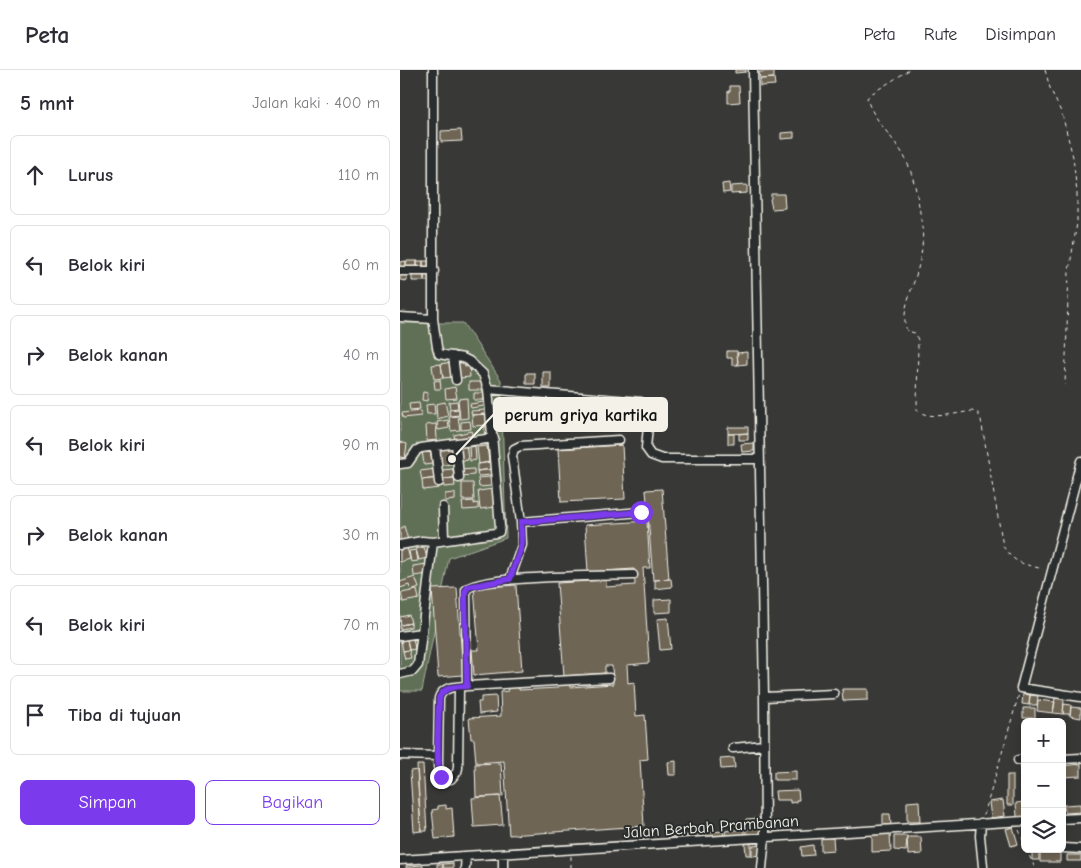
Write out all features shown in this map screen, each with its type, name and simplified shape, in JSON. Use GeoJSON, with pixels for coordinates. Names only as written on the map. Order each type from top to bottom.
{"type":"FeatureCollection","features":[{"type":"Feature","properties":{"kind":"street"},"geometry":{"type":"LineString","coordinates":[[400,545],[422,541],[433,542],[481,536],[499,532],[500,526],[494,438],[488,389],[483,374],[463,358],[438,353],[433,319],[433,70]]}},
{"type":"Feature","properties":{"kind":"street"},"geometry":{"type":"LineString","coordinates":[[753,70],[764,698],[765,837],[762,868]]}},
{"type":"Feature","properties":{"kind":"street"},"geometry":{"type":"LineString","coordinates":[[400,271],[434,271]]}},
{"type":"Feature","properties":{"kind":"street"},"geometry":{"type":"LineString","coordinates":[[400,317],[433,319]]}},
{"type":"Feature","properties":{"kind":"street"},"geometry":{"type":"LineString","coordinates":[[453,356],[456,380]]}},
{"type":"Feature","properties":{"kind":"street"},"geometry":{"type":"LineString","coordinates":[[488,389],[641,402],[647,408],[646,448],[651,455],[662,459],[759,459]]}},
{"type":"Feature","properties":{"kind":"street"},"geometry":{"type":"LineString","coordinates":[[400,464],[408,463],[414,453],[421,448],[494,438]]}},
{"type":"Feature","properties":{"kind":"street"},"geometry":{"type":"LineString","coordinates":[[510,579],[522,544],[512,456],[514,449],[520,446],[619,440]]}},
{"type":"Feature","properties":{"kind":"street"},"geometry":{"type":"LineString","coordinates":[[456,444],[459,478]]}},
{"type":"Feature","properties":{"kind":"street"},"geometry":{"type":"LineString","coordinates":[[435,446],[439,482]]}},
{"type":"Feature","properties":{"kind":"street"},"geometry":{"type":"LineString","coordinates":[[1081,462],[1020,688],[1081,697]]}},
{"type":"Feature","properties":{"kind":"street"},"geometry":{"type":"LineString","coordinates":[[443,507],[444,540]]}},
{"type":"Feature","properties":{"kind":"street"},"geometry":{"type":"LineString","coordinates":[[521,522],[641,512]]}},
{"type":"Feature","properties":{"kind":"street"},"geometry":{"type":"LineString","coordinates":[[400,674],[413,671],[418,665],[433,542]]}},
{"type":"Feature","properties":{"kind":"street"},"geometry":{"type":"LineString","coordinates":[[609,678],[463,687],[445,690],[439,698],[438,756],[441,777],[451,779],[458,768],[463,687],[466,590],[471,586],[510,579],[633,575]]}},
{"type":"Feature","properties":{"kind":"street"},"geometry":{"type":"LineString","coordinates":[[400,636],[421,633]]}},
{"type":"Feature","properties":{"kind":"street"},"geometry":{"type":"LineString","coordinates":[[764,698],[834,694]]}},
{"type":"Feature","properties":{"kind":"street"},"geometry":{"type":"LineString","coordinates":[[733,748],[764,745]]}},
{"type":"Feature","properties":{"kind":"street"},"geometry":{"type":"LineString","coordinates":[[400,755],[438,756]]}},
{"type":"Feature","properties":{"kind":"street"},"geometry":{"type":"LineString","coordinates":[[1066,759],[1081,758]]}},
{"type":"Feature","properties":{"kind":"street"},"geometry":{"type":"LineString","coordinates":[[1066,819],[1081,818]]}},
{"type":"Feature","properties":{"kind":"street","name":"Jalan Berbah Prambanan"},"geometry":{"type":"LineString","coordinates":[[400,860],[1021,821]]}},
{"type":"Feature","properties":{"kind":"street"},"geometry":{"type":"LineString","coordinates":[[982,823],[980,836],[983,866]]}},
{"type":"Feature","properties":{"kind":"street"},"geometry":{"type":"LineString","coordinates":[[1066,848],[1081,849]]}},
{"type":"Feature","properties":{"kind":"street"},"geometry":{"type":"LineString","coordinates":[[503,854],[503,868]]}},
{"type":"Feature","properties":{"kind":"street"},"geometry":{"type":"LineString","coordinates":[[465,868],[466,856]]}},
{"type":"Feature","properties":{"kind":"street"},"geometry":{"type":"LineString","coordinates":[[436,858],[436,868]]}},
{"type":"Feature","properties":{"kind":"street"},"geometry":{"type":"LineString","coordinates":[[424,859],[424,868]]}},
{"type":"Feature","properties":{"kind":"path"},"geometry":{"type":"LineString","coordinates":[[909,70],[867,98],[872,111],[896,142],[909,167],[922,227],[923,238],[917,271],[904,323],[907,331],[915,333],[918,340],[917,410],[922,414],[930,416],[972,411],[978,414],[981,420],[1003,546],[1010,556],[1021,564],[1052,572]]}},
{"type":"Feature","properties":{"kind":"path"},"geometry":{"type":"LineString","coordinates":[[1045,70],[1050,88],[1062,114],[1073,157],[1077,193],[1077,223],[1069,271],[1065,385]]}},
{"type":"Feature","properties":{"kind":"path"},"geometry":{"type":"LineString","coordinates":[[982,823],[1020,688]]}},
{"type":"Feature","properties":{"kind":"path"},"geometry":{"type":"LineString","coordinates":[[1016,822],[1021,835]]}},
{"type":"Feature","properties":{"kind":"path"},"geometry":{"type":"LineString","coordinates":[[571,850],[571,868]]}},
{"type":"Feature","properties":{"kind":"path"},"geometry":{"type":"LineString","coordinates":[[1028,853],[1035,868]]}},
{"type":"Feature","properties":{"kind":"green space"},"geometry":{"type":"Polygon","coordinates":[[[400,323],[463,323],[501,380],[506,538],[449,558],[422,691],[400,691],[400,323]]]}},
{"type":"Feature","properties":{"kind":"building"},"geometry":{"type":"Polygon","coordinates":[[[735,70],[746,70],[746,72],[735,73],[735,70]]]}},
{"type":"Feature","properties":{"kind":"building"},"geometry":{"type":"Polygon","coordinates":[[[774,71],[774,78],[760,79],[759,72],[774,71]]]}},
{"type":"Feature","properties":{"kind":"building"},"geometry":{"type":"Polygon","coordinates":[[[774,78],[775,85],[760,86],[760,79],[774,78]]]}},
{"type":"Feature","properties":{"kind":"building"},"geometry":{"type":"Polygon","coordinates":[[[730,86],[739,86],[740,102],[728,103],[730,86]]]}},
{"type":"Feature","properties":{"kind":"building"},"geometry":{"type":"Polygon","coordinates":[[[461,130],[462,141],[441,142],[441,131],[461,130]]]}},
{"type":"Feature","properties":{"kind":"building"},"geometry":{"type":"Polygon","coordinates":[[[794,132],[794,138],[781,139],[781,133],[794,132]]]}},
{"type":"Feature","properties":{"kind":"building"},"geometry":{"type":"Polygon","coordinates":[[[729,183],[730,192],[723,193],[722,184],[729,183]]]}},
{"type":"Feature","properties":{"kind":"building"},"geometry":{"type":"Polygon","coordinates":[[[747,185],[747,193],[731,194],[731,186],[747,185]]]}},
{"type":"Feature","properties":{"kind":"building"},"geometry":{"type":"Polygon","coordinates":[[[771,194],[784,194],[785,208],[772,209],[771,194]]]}},
{"type":"Feature","properties":{"kind":"building"},"geometry":{"type":"Polygon","coordinates":[[[406,261],[406,268],[400,268],[400,262],[406,261]]]}},
{"type":"Feature","properties":{"kind":"building"},"geometry":{"type":"Polygon","coordinates":[[[406,261],[417,261],[417,268],[406,268],[406,261]]]}},
{"type":"Feature","properties":{"kind":"building"},"geometry":{"type":"Polygon","coordinates":[[[417,261],[423,261],[423,270],[417,270],[417,261]]]}},
{"type":"Feature","properties":{"kind":"building"},"geometry":{"type":"Polygon","coordinates":[[[423,261],[433,261],[433,267],[423,267],[423,261]]]}},
{"type":"Feature","properties":{"kind":"building"},"geometry":{"type":"Polygon","coordinates":[[[432,272],[432,281],[424,281],[424,273],[432,272]]]}},
{"type":"Feature","properties":{"kind":"building"},"geometry":{"type":"Polygon","coordinates":[[[412,273],[424,273],[424,281],[412,281],[412,273]]]}},
{"type":"Feature","properties":{"kind":"building"},"geometry":{"type":"Polygon","coordinates":[[[400,274],[407,274],[407,281],[400,280],[400,274]]]}},
{"type":"Feature","properties":{"kind":"building"},"geometry":{"type":"Polygon","coordinates":[[[727,351],[737,351],[738,365],[732,365],[732,358],[727,358],[727,351]]]}},
{"type":"Feature","properties":{"kind":"building"},"geometry":{"type":"Polygon","coordinates":[[[747,352],[747,364],[738,365],[737,353],[747,352]]]}},
{"type":"Feature","properties":{"kind":"building"},"geometry":{"type":"Polygon","coordinates":[[[451,362],[453,377],[443,378],[441,364],[451,362]]]}},
{"type":"Feature","properties":{"kind":"building"},"geometry":{"type":"Polygon","coordinates":[[[464,362],[465,367],[469,366],[470,377],[460,378],[458,363],[464,362]]]}},
{"type":"Feature","properties":{"kind":"building"},"geometry":{"type":"Polygon","coordinates":[[[441,364],[443,378],[434,379],[432,365],[441,364]]]}},
{"type":"Feature","properties":{"kind":"building"},"geometry":{"type":"Polygon","coordinates":[[[543,372],[551,372],[551,388],[543,388],[543,372]]]}},
{"type":"Feature","properties":{"kind":"building"},"geometry":{"type":"Polygon","coordinates":[[[526,373],[535,373],[535,384],[526,384],[526,373]]]}},
{"type":"Feature","properties":{"kind":"building"},"geometry":{"type":"Polygon","coordinates":[[[440,380],[441,389],[435,389],[434,381],[440,380]]]}},
{"type":"Feature","properties":{"kind":"building"},"geometry":{"type":"Polygon","coordinates":[[[469,382],[483,382],[484,390],[469,390],[469,382]]]}},
{"type":"Feature","properties":{"kind":"building"},"geometry":{"type":"Polygon","coordinates":[[[455,387],[457,398],[446,399],[445,389],[455,387]]]}},
{"type":"Feature","properties":{"kind":"building"},"geometry":{"type":"Polygon","coordinates":[[[423,392],[428,393],[427,401],[422,400],[423,392]]]}},
{"type":"Feature","properties":{"kind":"building"},"geometry":{"type":"Polygon","coordinates":[[[474,393],[484,393],[484,400],[474,400],[474,393]]]}},
{"type":"Feature","properties":{"kind":"building"},"geometry":{"type":"Polygon","coordinates":[[[467,398],[468,418],[460,419],[458,399],[467,398]]]}},
{"type":"Feature","properties":{"kind":"building"},"geometry":{"type":"Polygon","coordinates":[[[457,401],[458,408],[450,409],[449,402],[457,401]]]}},
{"type":"Feature","properties":{"kind":"building"},"geometry":{"type":"Polygon","coordinates":[[[445,402],[448,416],[437,419],[436,404],[445,402]]]}},
{"type":"Feature","properties":{"kind":"building"},"geometry":{"type":"Polygon","coordinates":[[[484,402],[484,406],[471,408],[470,404],[484,402]]]}},
{"type":"Feature","properties":{"kind":"building"},"geometry":{"type":"Polygon","coordinates":[[[419,403],[420,409],[410,410],[409,404],[419,403]]]}},
{"type":"Feature","properties":{"kind":"building"},"geometry":{"type":"Polygon","coordinates":[[[434,404],[435,414],[427,414],[426,405],[434,404]]]}},
{"type":"Feature","properties":{"kind":"building"},"geometry":{"type":"Polygon","coordinates":[[[459,409],[459,415],[450,416],[449,410],[459,409]]]}},
{"type":"Feature","properties":{"kind":"building"},"geometry":{"type":"Polygon","coordinates":[[[486,410],[486,414],[472,415],[471,411],[486,410]]]}},
{"type":"Feature","properties":{"kind":"building"},"geometry":{"type":"Polygon","coordinates":[[[421,411],[421,416],[403,418],[402,413],[421,411]]]}},
{"type":"Feature","properties":{"kind":"building"},"geometry":{"type":"Polygon","coordinates":[[[486,414],[488,425],[473,426],[472,415],[486,414]]]}},
{"type":"Feature","properties":{"kind":"building"},"geometry":{"type":"Polygon","coordinates":[[[458,416],[460,430],[451,431],[449,417],[458,416]]]}},
{"type":"Feature","properties":{"kind":"building"},"geometry":{"type":"Polygon","coordinates":[[[448,420],[449,428],[438,430],[437,422],[448,420]]]}},
{"type":"Feature","properties":{"kind":"building"},"geometry":{"type":"Polygon","coordinates":[[[470,421],[471,429],[461,430],[461,422],[470,421]]]}},
{"type":"Feature","properties":{"kind":"building"},"geometry":{"type":"Polygon","coordinates":[[[436,424],[437,440],[427,441],[426,425],[436,424]]]}},
{"type":"Feature","properties":{"kind":"building"},"geometry":{"type":"Polygon","coordinates":[[[491,426],[492,436],[485,437],[484,427],[491,426]]]}},
{"type":"Feature","properties":{"kind":"building"},"geometry":{"type":"Polygon","coordinates":[[[728,427],[748,427],[748,433],[728,434],[728,427]]]}},
{"type":"Feature","properties":{"kind":"building"},"geometry":{"type":"Polygon","coordinates":[[[472,431],[471,439],[455,441],[454,435],[472,431]]]}},
{"type":"Feature","properties":{"kind":"building"},"geometry":{"type":"Polygon","coordinates":[[[748,433],[748,440],[739,440],[739,434],[748,433]]]}},
{"type":"Feature","properties":{"kind":"building"},"geometry":{"type":"Polygon","coordinates":[[[728,434],[734,434],[734,444],[728,444],[728,434]]]}},
{"type":"Feature","properties":{"kind":"building"},"geometry":{"type":"Polygon","coordinates":[[[400,442],[407,444],[405,458],[400,457],[400,442]]]}},
{"type":"Feature","properties":{"kind":"building"},"geometry":{"type":"Polygon","coordinates":[[[466,443],[468,460],[460,461],[457,444],[466,443]]]}},
{"type":"Feature","properties":{"kind":"building"},"geometry":{"type":"Polygon","coordinates":[[[754,443],[754,451],[742,452],[741,444],[754,443]]]}},
{"type":"Feature","properties":{"kind":"building"},"geometry":{"type":"Polygon","coordinates":[[[622,445],[625,499],[561,502],[558,449],[622,445]]]}},
{"type":"Feature","properties":{"kind":"building"},"geometry":{"type":"Polygon","coordinates":[[[453,446],[456,463],[439,466],[436,449],[453,446]]]}},
{"type":"Feature","properties":{"kind":"building"},"geometry":{"type":"Polygon","coordinates":[[[475,446],[476,460],[470,461],[469,447],[475,446]]]}},
{"type":"Feature","properties":{"kind":"building"},"geometry":{"type":"Polygon","coordinates":[[[487,446],[489,462],[479,464],[477,447],[487,446]]]}},
{"type":"Feature","properties":{"kind":"building"},"geometry":{"type":"Polygon","coordinates":[[[430,449],[432,464],[424,465],[422,450],[430,449]]]}},
{"type":"Feature","properties":{"kind":"building"},"geometry":{"type":"Polygon","coordinates":[[[492,462],[493,469],[477,471],[477,464],[492,462]]]}},
{"type":"Feature","properties":{"kind":"building"},"geometry":{"type":"Polygon","coordinates":[[[436,469],[438,478],[422,480],[420,471],[436,469]]]}},
{"type":"Feature","properties":{"kind":"building"},"geometry":{"type":"Polygon","coordinates":[[[453,469],[454,478],[443,479],[442,470],[453,469]]]}},
{"type":"Feature","properties":{"kind":"building"},"geometry":{"type":"Polygon","coordinates":[[[474,469],[474,475],[460,476],[460,470],[474,469]]]}},
{"type":"Feature","properties":{"kind":"building"},"geometry":{"type":"Polygon","coordinates":[[[493,469],[493,475],[478,476],[477,471],[493,469]]]}},
{"type":"Feature","properties":{"kind":"building"},"geometry":{"type":"Polygon","coordinates":[[[490,477],[491,486],[479,487],[478,478],[490,477]]]}},
{"type":"Feature","properties":{"kind":"building"},"geometry":{"type":"Polygon","coordinates":[[[438,478],[439,488],[423,490],[422,480],[438,478]]]}},
{"type":"Feature","properties":{"kind":"building"},"geometry":{"type":"Polygon","coordinates":[[[454,478],[455,486],[444,487],[443,479],[454,478]]]}},
{"type":"Feature","properties":{"kind":"building"},"geometry":{"type":"Polygon","coordinates":[[[462,483],[473,483],[474,500],[462,500],[462,483]]]}},
{"type":"Feature","properties":{"kind":"building"},"geometry":{"type":"Polygon","coordinates":[[[493,489],[495,507],[480,509],[478,491],[493,489]]]}},
{"type":"Feature","properties":{"kind":"building"},"geometry":{"type":"Polygon","coordinates":[[[662,489],[669,579],[653,580],[646,490],[662,489]]]}},
{"type":"Feature","properties":{"kind":"building"},"geometry":{"type":"Polygon","coordinates":[[[455,493],[455,500],[445,501],[445,494],[455,493]]]}},
{"type":"Feature","properties":{"kind":"building"},"geometry":{"type":"Polygon","coordinates":[[[474,501],[474,504],[478,503],[478,509],[463,510],[462,502],[474,501]]]}},
{"type":"Feature","properties":{"kind":"building"},"geometry":{"type":"Polygon","coordinates":[[[647,521],[650,568],[643,568],[649,663],[627,665],[628,683],[634,682],[636,716],[645,715],[648,759],[640,760],[644,826],[509,835],[504,761],[476,763],[474,739],[471,739],[469,718],[501,716],[500,692],[508,691],[507,685],[519,684],[519,690],[558,688],[558,682],[570,681],[570,687],[613,684],[612,666],[605,666],[605,673],[564,676],[557,583],[606,580],[606,587],[635,585],[634,569],[588,572],[585,525],[647,521]]]}},
{"type":"Feature","properties":{"kind":"building"},"geometry":{"type":"Polygon","coordinates":[[[404,526],[408,540],[400,542],[400,529],[404,526]]]}},
{"type":"Feature","properties":{"kind":"building"},"geometry":{"type":"Polygon","coordinates":[[[406,544],[410,559],[400,562],[400,546],[406,544]]]}},
{"type":"Feature","properties":{"kind":"building"},"geometry":{"type":"Polygon","coordinates":[[[424,547],[427,558],[419,560],[416,549],[424,547]]]}},
{"type":"Feature","properties":{"kind":"building"},"geometry":{"type":"Polygon","coordinates":[[[416,550],[418,561],[411,562],[409,551],[416,550]]]}},
{"type":"Feature","properties":{"kind":"building"},"geometry":{"type":"Polygon","coordinates":[[[427,564],[428,574],[414,576],[413,566],[427,564]]]}},
{"type":"Feature","properties":{"kind":"building"},"geometry":{"type":"Polygon","coordinates":[[[415,577],[419,588],[411,591],[409,585],[400,588],[400,582],[415,577]]]}},
{"type":"Feature","properties":{"kind":"building"},"geometry":{"type":"Polygon","coordinates":[[[671,579],[672,587],[655,589],[655,580],[671,579]]]}},
{"type":"Feature","properties":{"kind":"building"},"geometry":{"type":"Polygon","coordinates":[[[516,585],[522,671],[474,675],[472,650],[479,650],[474,588],[516,585]]]}},
{"type":"Feature","properties":{"kind":"building"},"geometry":{"type":"Polygon","coordinates":[[[457,588],[463,675],[438,677],[432,589],[457,588]]]}},
{"type":"Feature","properties":{"kind":"building"},"geometry":{"type":"Polygon","coordinates":[[[417,590],[419,599],[403,602],[401,593],[417,590]]]}},
{"type":"Feature","properties":{"kind":"building"},"geometry":{"type":"Polygon","coordinates":[[[671,599],[671,612],[654,613],[654,600],[671,599]]]}},
{"type":"Feature","properties":{"kind":"building"},"geometry":{"type":"Polygon","coordinates":[[[409,615],[411,623],[401,625],[400,617],[409,615]]]}},
{"type":"Feature","properties":{"kind":"building"},"geometry":{"type":"Polygon","coordinates":[[[668,618],[671,649],[660,650],[657,619],[668,618]]]}},
{"type":"Feature","properties":{"kind":"building"},"geometry":{"type":"Polygon","coordinates":[[[411,623],[411,627],[400,629],[400,625],[411,623]]]}},
{"type":"Feature","properties":{"kind":"building"},"geometry":{"type":"Polygon","coordinates":[[[413,638],[415,649],[409,650],[407,639],[413,638]]]}},
{"type":"Feature","properties":{"kind":"building"},"geometry":{"type":"Polygon","coordinates":[[[407,639],[409,650],[403,651],[401,640],[407,639]]]}},
{"type":"Feature","properties":{"kind":"building"},"geometry":{"type":"Polygon","coordinates":[[[409,650],[411,658],[405,659],[403,651],[409,650]]]}},
{"type":"Feature","properties":{"kind":"building"},"geometry":{"type":"Polygon","coordinates":[[[842,689],[868,689],[868,700],[843,701],[842,689]]]}},
{"type":"Feature","properties":{"kind":"building"},"geometry":{"type":"Polygon","coordinates":[[[1023,694],[1030,695],[1029,705],[1022,704],[1023,694]]]}},
{"type":"Feature","properties":{"kind":"building"},"geometry":{"type":"Polygon","coordinates":[[[1030,695],[1038,696],[1037,705],[1029,705],[1030,695]]]}},
{"type":"Feature","properties":{"kind":"building"},"geometry":{"type":"Polygon","coordinates":[[[496,696],[497,712],[479,714],[478,702],[481,702],[481,697],[496,696]]]}},
{"type":"Feature","properties":{"kind":"building"},"geometry":{"type":"Polygon","coordinates":[[[1055,698],[1064,699],[1063,714],[1053,713],[1055,698]]]}},
{"type":"Feature","properties":{"kind":"building"},"geometry":{"type":"Polygon","coordinates":[[[1038,700],[1055,702],[1053,713],[1037,711],[1038,700]]]}},
{"type":"Feature","properties":{"kind":"building"},"geometry":{"type":"Polygon","coordinates":[[[1064,704],[1071,705],[1070,714],[1063,714],[1064,704]]]}},
{"type":"Feature","properties":{"kind":"building"},"geometry":{"type":"Polygon","coordinates":[[[1071,707],[1081,708],[1081,718],[1070,716],[1071,707]]]}},
{"type":"Feature","properties":{"kind":"building"},"geometry":{"type":"Polygon","coordinates":[[[1023,708],[1035,708],[1035,718],[1023,718],[1023,708]]]}},
{"type":"Feature","properties":{"kind":"building"},"geometry":{"type":"Polygon","coordinates":[[[734,758],[735,768],[721,769],[720,759],[734,758]]]}},
{"type":"Feature","properties":{"kind":"building"},"geometry":{"type":"Polygon","coordinates":[[[676,761],[676,775],[669,775],[668,762],[676,761]]]}},
{"type":"Feature","properties":{"kind":"building"},"geometry":{"type":"Polygon","coordinates":[[[501,763],[503,796],[476,797],[475,764],[501,763]]]}},
{"type":"Feature","properties":{"kind":"building"},"geometry":{"type":"Polygon","coordinates":[[[1081,764],[1081,776],[1066,777],[1066,766],[1081,764]]]}},
{"type":"Feature","properties":{"kind":"building"},"geometry":{"type":"Polygon","coordinates":[[[417,765],[423,765],[427,831],[421,831],[417,765]]]}},
{"type":"Feature","properties":{"kind":"building"},"geometry":{"type":"Polygon","coordinates":[[[417,770],[421,831],[414,832],[410,771],[417,770]]]}},
{"type":"Feature","properties":{"kind":"building"},"geometry":{"type":"Polygon","coordinates":[[[796,771],[796,780],[774,780],[774,772],[796,771]]]}},
{"type":"Feature","properties":{"kind":"building"},"geometry":{"type":"Polygon","coordinates":[[[1007,775],[1013,775],[1013,805],[1007,805],[1007,775]]]}},
{"type":"Feature","properties":{"kind":"building"},"geometry":{"type":"Polygon","coordinates":[[[798,790],[799,800],[796,800],[796,802],[790,803],[790,800],[776,800],[775,791],[798,790]]]}},
{"type":"Feature","properties":{"kind":"building"},"geometry":{"type":"Polygon","coordinates":[[[500,796],[503,825],[474,827],[472,798],[500,796]]]}},
{"type":"Feature","properties":{"kind":"building"},"geometry":{"type":"Polygon","coordinates":[[[1003,800],[1005,816],[991,818],[989,802],[1003,800]]]}},
{"type":"Feature","properties":{"kind":"building"},"geometry":{"type":"Polygon","coordinates":[[[919,801],[920,822],[907,822],[907,802],[919,801]]]}},
{"type":"Feature","properties":{"kind":"building"},"geometry":{"type":"Polygon","coordinates":[[[1021,802],[1021,816],[1017,817],[1016,803],[1021,802]]]}},
{"type":"Feature","properties":{"kind":"building"},"geometry":{"type":"Polygon","coordinates":[[[1080,804],[1081,812],[1066,813],[1066,805],[1080,804]]]}},
{"type":"Feature","properties":{"kind":"building"},"geometry":{"type":"Polygon","coordinates":[[[446,805],[446,809],[452,808],[454,837],[435,839],[432,810],[438,809],[438,806],[446,805]]]}},
{"type":"Feature","properties":{"kind":"building"},"geometry":{"type":"Polygon","coordinates":[[[883,814],[890,814],[891,825],[883,825],[883,814]]]}},
{"type":"Feature","properties":{"kind":"building"},"geometry":{"type":"Polygon","coordinates":[[[761,818],[762,835],[746,836],[746,819],[761,818]]]}},
{"type":"Feature","properties":{"kind":"building"},"geometry":{"type":"Polygon","coordinates":[[[1013,827],[1018,844],[1011,846],[1006,829],[1013,827]]]}},
{"type":"Feature","properties":{"kind":"building"},"geometry":{"type":"Polygon","coordinates":[[[744,829],[744,836],[726,838],[725,831],[744,829]]]}},
{"type":"Feature","properties":{"kind":"building"},"geometry":{"type":"Polygon","coordinates":[[[723,831],[724,837],[691,840],[690,834],[723,831]]]}},
{"type":"Feature","properties":{"kind":"building"},"geometry":{"type":"Polygon","coordinates":[[[890,833],[891,851],[872,852],[872,834],[890,833]]]}},
{"type":"Feature","properties":{"kind":"building"},"geometry":{"type":"Polygon","coordinates":[[[689,835],[689,839],[670,842],[670,837],[689,835]]]}},
{"type":"Feature","properties":{"kind":"building"},"geometry":{"type":"Polygon","coordinates":[[[894,836],[907,836],[906,851],[894,850],[894,836]]]}},
{"type":"Feature","properties":{"kind":"building"},"geometry":{"type":"Polygon","coordinates":[[[907,837],[921,837],[922,854],[908,855],[907,837]]]}},
{"type":"Feature","properties":{"kind":"building"},"geometry":{"type":"Polygon","coordinates":[[[821,838],[833,838],[834,850],[821,851],[821,838]]]}},
{"type":"Feature","properties":{"kind":"building"},"geometry":{"type":"Polygon","coordinates":[[[751,843],[751,855],[746,855],[745,844],[751,843]]]}},
{"type":"Feature","properties":{"kind":"building"},"geometry":{"type":"Polygon","coordinates":[[[762,845],[762,855],[752,856],[752,846],[762,845]]]}},
{"type":"Feature","properties":{"kind":"building"},"geometry":{"type":"Polygon","coordinates":[[[813,845],[814,855],[802,856],[801,847],[813,845]]]}},
{"type":"Feature","properties":{"kind":"building"},"geometry":{"type":"Polygon","coordinates":[[[1032,853],[1039,853],[1039,860],[1032,860],[1032,853]]]}},
{"type":"Feature","properties":{"kind":"building"},"geometry":{"type":"Polygon","coordinates":[[[1040,853],[1060,853],[1060,862],[1040,862],[1040,853]]]}},
{"type":"Feature","properties":{"kind":"building"},"geometry":{"type":"Polygon","coordinates":[[[1067,855],[1081,855],[1081,861],[1067,861],[1067,855]]]}},
{"type":"Feature","properties":{"kind":"building"},"geometry":{"type":"Polygon","coordinates":[[[453,863],[453,868],[443,868],[443,864],[453,863]]]}},
{"type":"Feature","properties":{"kind":"building"},"geometry":{"type":"Polygon","coordinates":[[[437,864],[443,864],[443,868],[437,868],[437,864]]]}},
{"type":"Feature","properties":{"kind":"building"},"geometry":{"type":"Polygon","coordinates":[[[423,865],[423,868],[406,868],[406,866],[423,865]]]}},
{"type":"Feature","properties":{"kind":"place","name":"perum griya kartika"},"geometry":{"type":"Point","coordinates":[452,459]}},
{"type":"Feature","properties":{"kind":"route"},"geometry":{"type":"LineString","coordinates":[[441,777],[438,756],[439,698],[445,690],[467,686],[465,592],[468,587],[510,579],[522,544],[521,522],[641,512]]}}]}
